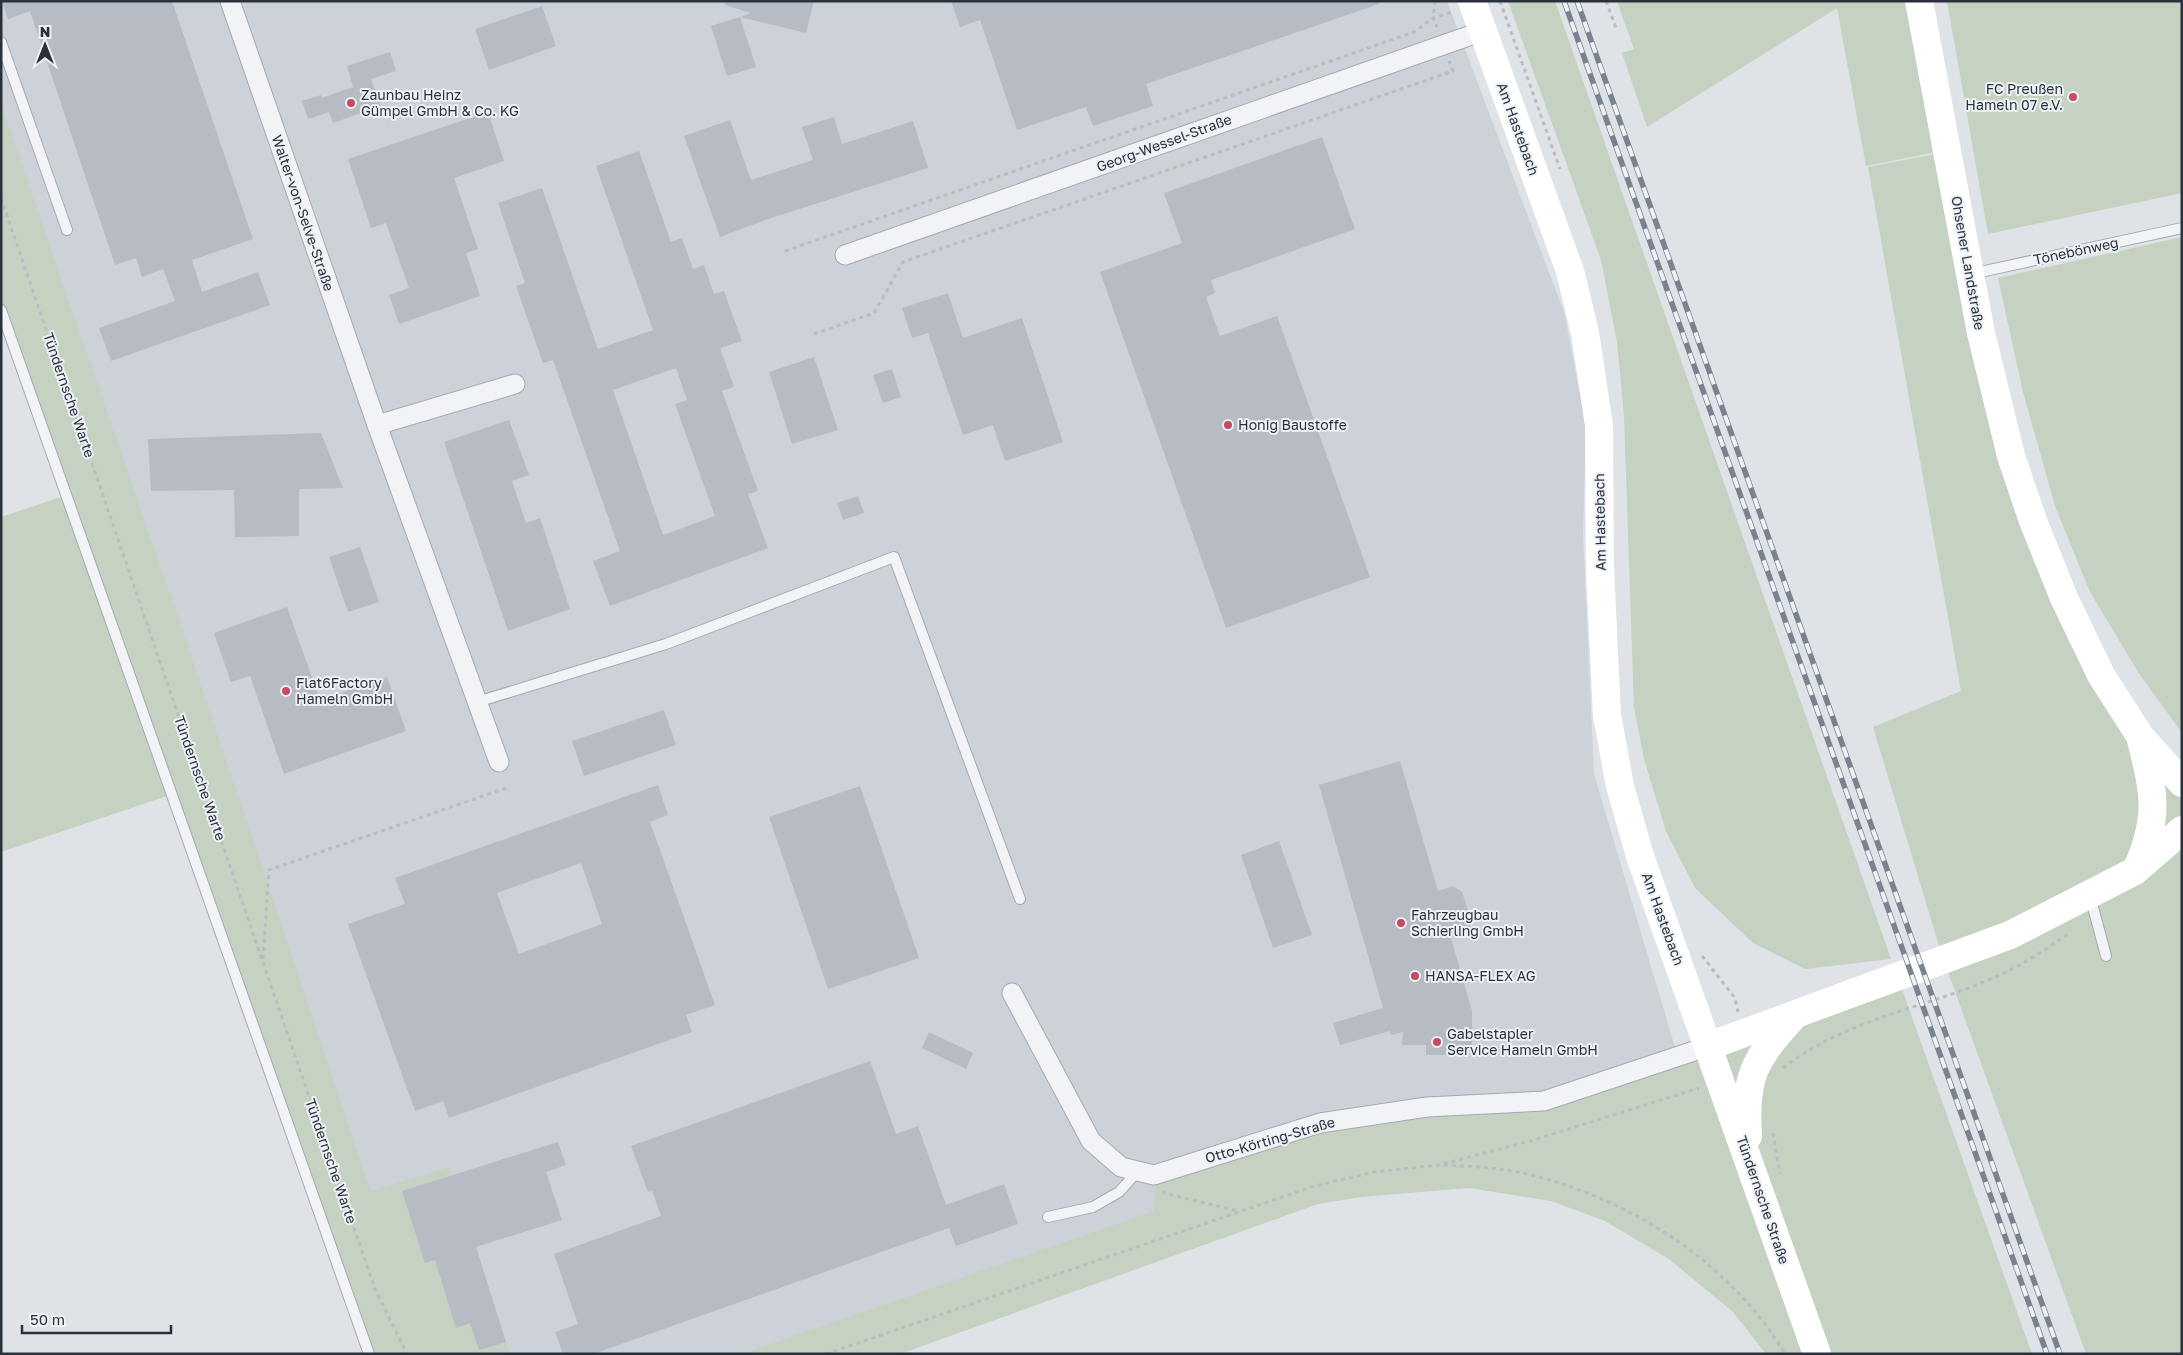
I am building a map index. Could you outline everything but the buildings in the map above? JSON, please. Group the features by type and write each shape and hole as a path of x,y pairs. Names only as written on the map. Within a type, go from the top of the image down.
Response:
{"main road":[{"name":"Am Hastebach","path":"1472,1 1570,271 1579,302 1599,425 1600,568 1606,715 1620,786 1640,856 1709,1046"},
{"name":"Ohsener Landstraße","path":"1919,1 1994,393 2032,522 2064,598 2101,675 2140,736"},
{"path":"2140,736 2182,784"},
{"path":"2135,872 2148,842 2154,813 2153,786 2140,736"},
{"path":"1709,1046 2092,906 2135,872 2182,830"},
{"path":"1749,1162 1746,1112 1751,1074 1766,1047 1794,1016"},
{"name":"Tündernsche Straße","path":"1709,1046 1816,1354"}],"street":[{"name":"Walter-von-Selve-Straße","path":"230,1 377,425 499,762"},
{"name":"Georg-Wessel-Straße","path":"845,255 1483,31"},
{"path":"377,425 515,384"},
{"name":"Otto-Körting-Straße","path":"1012,993 1091,1141 1121,1167 1154,1175 1320,1123 1427,1107 1544,1101 1709,1046"}],"lane":[{"path":"1,42 67,230"},
{"name":"Tönebönweg","path":"1970,274 2182,228"},
{"name":"Tündernsche Warte","path":"1,310 369,1354"},
{"path":"477,702 666,644 894,556 1020,899"},
{"path":"2092,906 2106,956"},
{"path":"1048,1217 1093,1207 1119,1192 1138,1171"}],"path":[{"path":"814,334 874,313 903,262 1453,71 1433,18 1435,1"},
{"path":"1500,1 1561,172"},
{"path":"1606,1 1616,28"},
{"path":"785,251 1414,32 1433,18"},
{"name":"Tündernsche Warte","path":"1,198 375,1289 407,1354"},
{"path":"263,962 269,870 506,788"},
{"path":"1776,1074 1820,1042 1855,1026 2007,972 2092,906"},
{"path":"1698,947 1705,962 1720,976 1735,998 1743,1033"},
{"path":"826,1354 1311,1187 1374,1172 1439,1165 1534,1140 1721,1081"},
{"path":"1772,1128 1782,1182"},
{"path":"1439,1165 1530,1174 1618,1205 1690,1250 1731,1285 1759,1316 1786,1354"},
{"path":"1160,1184 1164,1193 1239,1212"}],"shaded area":[{"path":"1,1 1447,1 1564,312 1586,424 1583,534 1594,774 1685,1081 832,1354 391,1354 1,278"}],"green space":[{"path":"1508,1 1555,1 1891,959 1805,969 1753,943 1695,888 1666,831 1644,759 1634,707 1624,416 1617,342 1601,260"},
{"path":"1617,1 1919,1 1947,150 1866,166 1837,8 1647,127 1622,53 1634,49"},
{"name":"FC Preußen Hameln 07 e.V.","path":"1947,1 2182,1 2182,193 1988,234"},
{"path":"1,104 180,623 371,1191 449,1167 510,1354 371,1354 1,305"},
{"path":"1946,152 1969,274 2063,598 2182,786 2182,829 2134,870 1943,959 1873,727 1961,691 1868,167"},
{"path":"2182,237 2182,733 2138,672 2090,592 2055,506 2023,392 1998,278"},
{"path":"64,496 167,796 1,852 1,517"},
{"path":"2182,832 2182,1354 2086,1354 1944,961"},
{"path":"1898,978 2032,1354 1766,1354 1733,1312 1669,1259 1605,1221 1551,1201 1469,1188 1361,1197 1318,1204 900,1354 742,1354 1154,1211 1156,1176 1320,1125 1545,1102 1711,1048"}],"railway":[{"path":"1564,1 2047,1354"},
{"path":"1577,1 2060,1354"}],"place":[{"name":"FC Preußen Hameln 07 e.V.","path":"2073,97"},
{"name":"Zaunbau Heinz Gümpel GmbH & Co. KG","path":"351,103"},
{"name":"Honig Baustoffe","path":"1228,425"},
{"name":"Flat6Factory Hameln GmbH","path":"286,691"},
{"name":"Fahrzeugbau Schierling GmbH","path":"1401,923"},
{"name":"HANSA-FLEX AG","path":"1415,976"},
{"name":"Gabelstapler Service Hameln GmbH","path":"1437,1042"}]}
